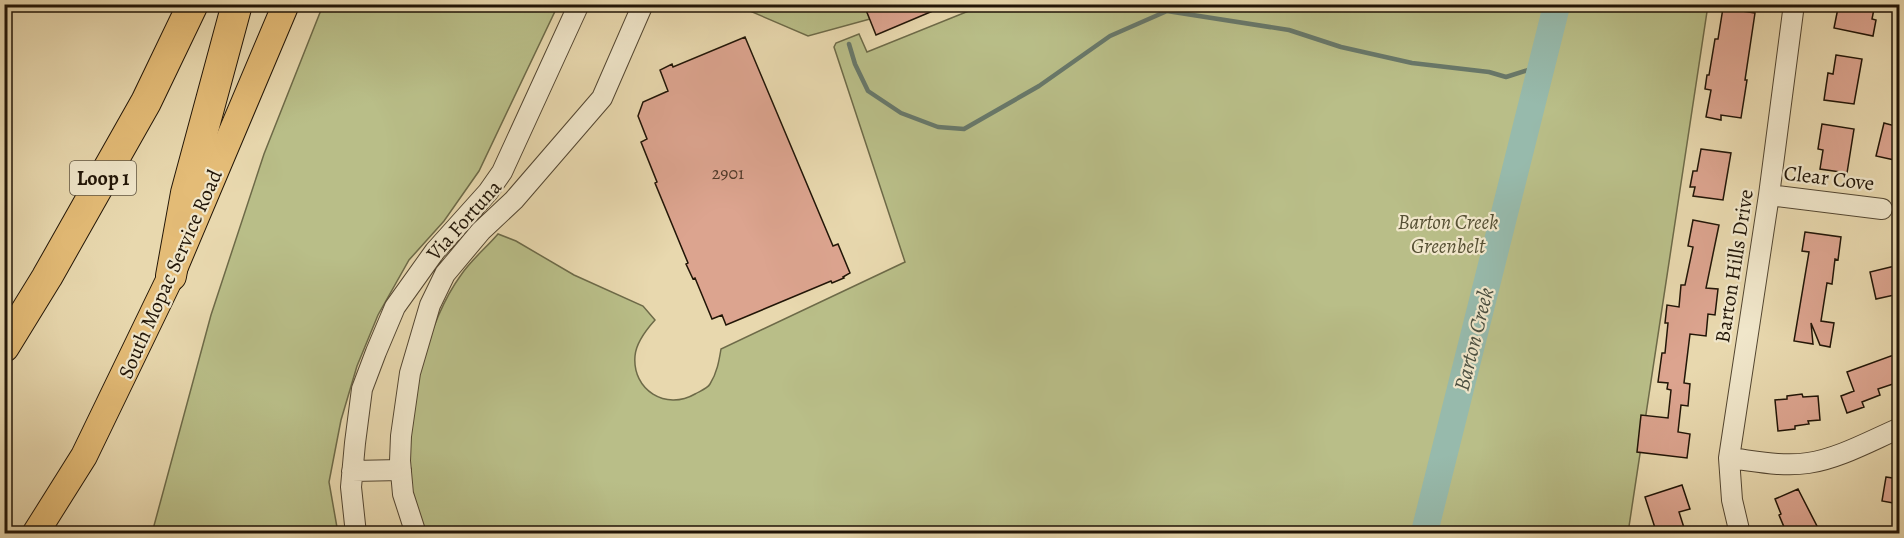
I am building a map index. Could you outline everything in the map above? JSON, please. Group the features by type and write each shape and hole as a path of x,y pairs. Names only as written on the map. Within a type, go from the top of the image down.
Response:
{"highway":[{"name":"Loop 1","path":"4,347 146,102 193,4"},
{"path":"171,276 186,193 237,4"}],"main road":[{"name":"South Mopac Service Road","path":"35,534 84,456 171,276 286,4"}],"street":[{"name":"Via Fortuna","path":"356,534 351,487 362,389 395,307 435,251 502,172 579,4"},
{"name":"Via Fortuna","path":"416,534 403,494 401,436 406,392 430,305 445,274 481,231 514,200 602,98 644,4"},
{"name":"Barton Hills Drive","path":"1740,534 1732,500 1729,458 1769,195 1794,4"},
{"path":"494,184 514,200"},
{"name":"Clear Cove","path":"1769,195 1882,209"},
{"path":"1729,458 1777,464 1808,463 1830,457 1899,428"},
{"path":"352,471 401,470"}],"green space":[{"name":"Barton Creek Greenbelt","path":"986,4 1708,5 1628,533 423,534 411,495 407,471 409,424 420,369 428,342 449,294 465,270 498,234 516,241 574,275 643,306 655,320 637,346 635,356 639,379 653,394 662,398 684,399 695,394 710,384 716,371 721,349 905,262 834,47 836,43 859,34 867,52"},
{"path":"323,5 558,5 479,171 444,221 409,260 378,315 357,366 341,420 329,482 338,533 152,533 211,315 264,154"},
{"path":"736,5 864,5 870,19 808,36"}],"building":[{"path":"1847,4 1875,4 1872,19 1876,20 1873,36 1834,28 1838,8 1845,10"},
{"path":"864,5 947,5 876,35"},
{"path":"1723,8 1755,13 1741,118 1721,115 1721,120 1706,117 1711,90 1705,89 1715,39 1718,39"},
{"path":"745,37 833,246 838,244 850,273 844,278 832,283 831,281 726,325 722,315 712,319 695,278 693,279 686,264 688,263 641,142 647,139 638,116 643,102 668,91 660,70 672,64 673,67"},
{"path":"1836,55 1862,59 1854,104 1824,100 1828,73 1833,74"},
{"path":"1884,123 1899,127 1899,161 1876,156"},
{"path":"1822,124 1854,129 1847,173 1820,169 1823,150 1818,149"},
{"path":"1701,149 1731,153 1723,200 1693,196 1695,187 1690,187 1693,171 1697,171"},
{"path":"1693,220 1719,225 1706,288 1718,289 1715,315 1708,314 1706,336 1690,334 1684,383 1690,384 1688,406 1681,405 1678,432 1690,434 1687,458 1637,452 1641,415 1668,418 1671,390 1667,389 1668,383 1658,382 1662,353 1665,353 1667,305 1679,307 1681,285 1685,285 1693,247 1688,246"},
{"path":"1805,232 1841,237 1832,284 1827,283 1821,321 1834,323 1830,347 1820,345 1811,323 1813,344 1794,341 1809,252 1802,251"},
{"path":"1899,265 1899,294 1876,299 1870,272"},
{"path":"1899,353 1899,382 1878,389 1880,395 1862,402 1864,407 1847,413 1841,396 1854,391 1847,372"},
{"path":"1802,394 1803,397 1818,396 1820,420 1808,421 1809,424 1795,426 1795,429 1778,431 1775,400"},
{"path":"1886,477 1899,479 1899,504 1882,501"},
{"path":"1682,485 1690,509 1679,512 1686,534 1657,534 1645,497"},
{"path":"1798,489 1819,530 1811,534 1787,534 1779,515 1781,514 1775,499"}],"waterway":[{"name":"Barton Creek","path":"1424,534 1557,4"},
{"path":"849,44 855,64 868,91 901,113 938,127 964,129 1039,86 1110,36 1167,11 1289,30 1341,47 1412,63 1489,72 1506,77 1541,66"}]}
